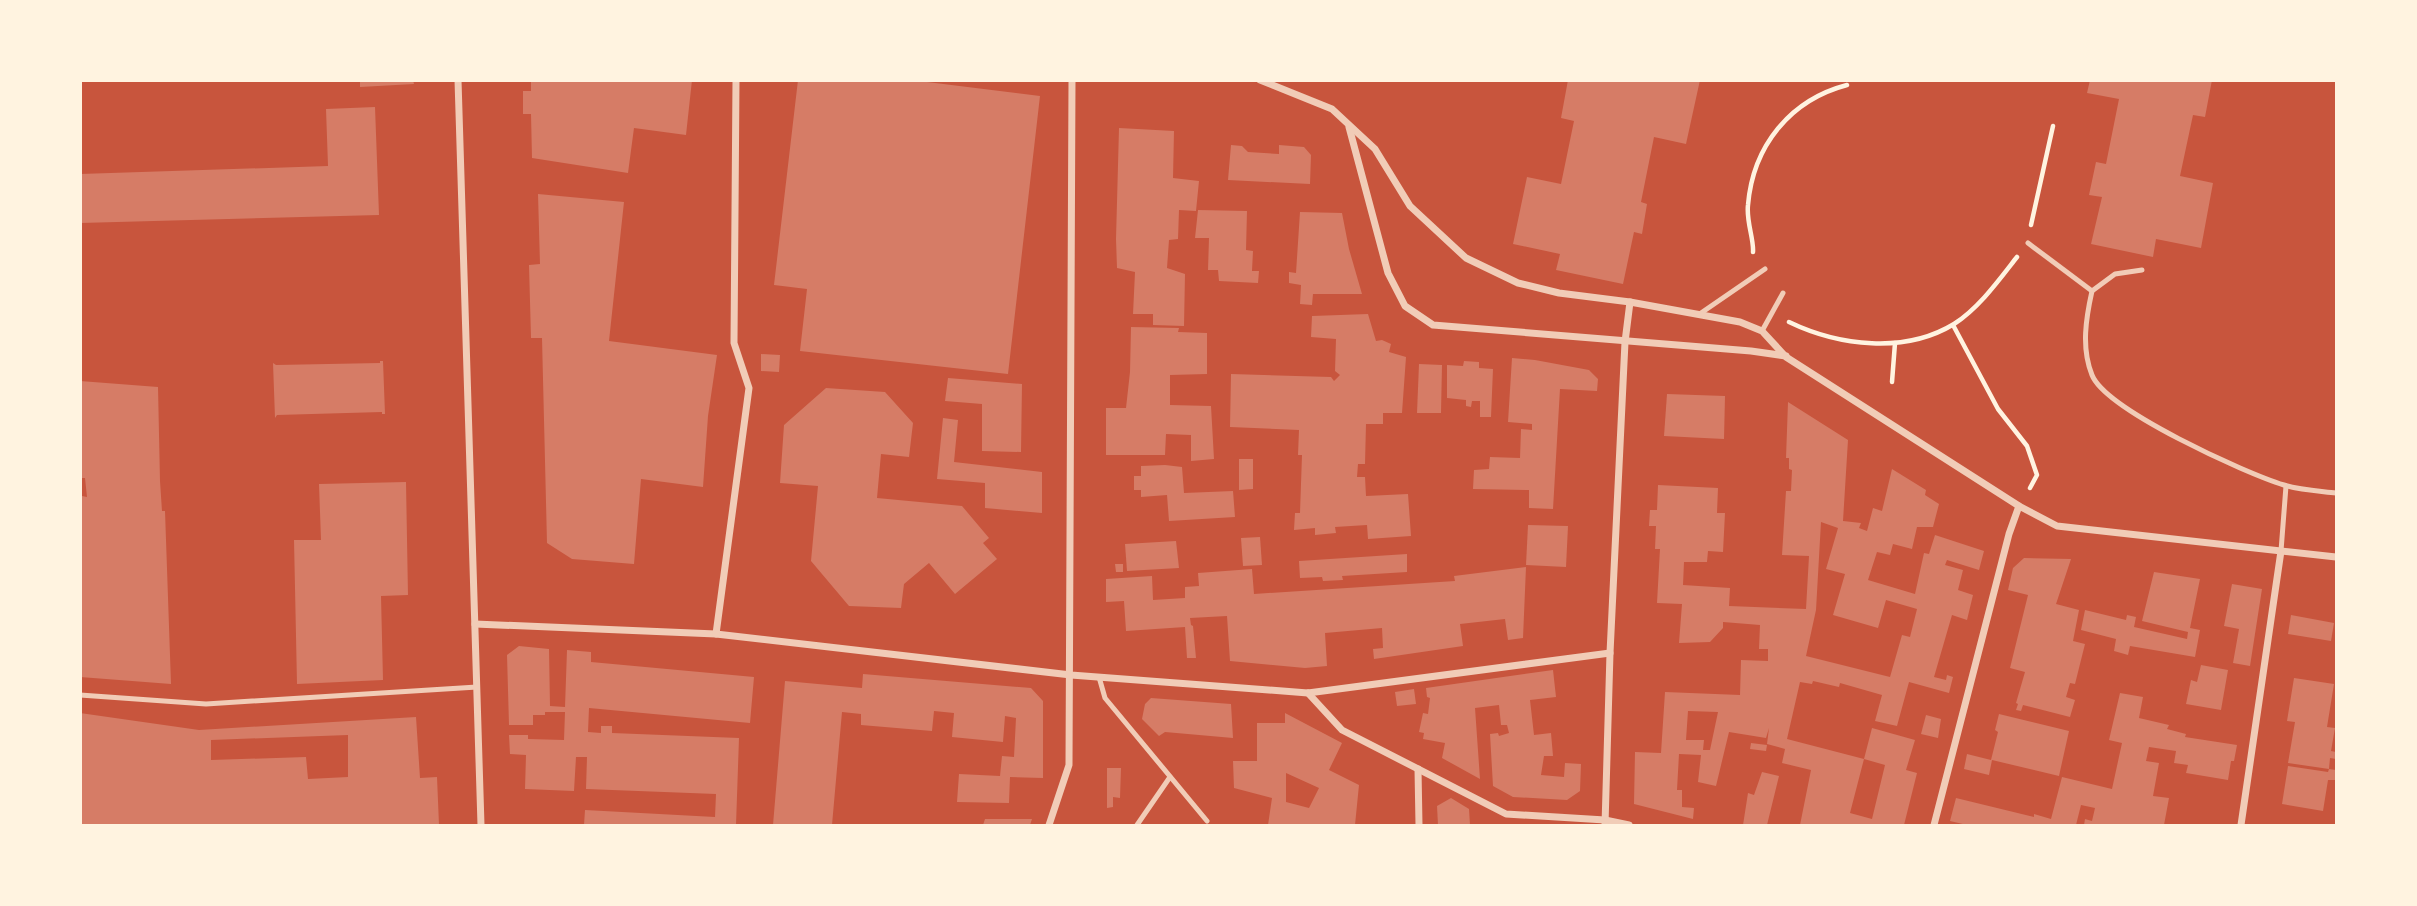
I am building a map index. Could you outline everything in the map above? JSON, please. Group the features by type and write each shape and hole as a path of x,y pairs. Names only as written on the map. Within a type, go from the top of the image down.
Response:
{"street":[{"path":"458,80 481,825"},
{"path":"716,634 749,388 734,343 736,80"},
{"path":"1049,825 1069,765 1072,80"},
{"path":"1260,80 1275,82 1332,109 1374,149 1410,206 1466,258 1518,283 1559,293 1701,313 1740,322 1762,331 1786,357 2020,506 2057,526 2336,557"},
{"path":"1348,125 1388,272 1405,306 1433,325 1751,351 1786,357"},
{"path":"1605,823 1625,342 1630,302"},
{"path":"1934,825 2009,534 2020,506"},
{"path":"2241,825 2281,551"},
{"path":"475,624 716,634 1071,675 1308,693 1611,653"},
{"path":"1308,693 1342,730 1506,814 1629,825"},
{"path":"1418,769 1419,825"}],"lane":[{"path":"2028,243 2092,291"},
{"path":"1701,313 1765,269"},
{"path":"2142,270 2115,274 2092,291 2087,315 2085,351 2092,377 2107,396 2190,444 2286,486 2336,493"},
{"path":"1762,331 1783,293"},
{"path":"2281,551 2286,486"},
{"path":"1099,677 1105,698 1207,821"},
{"path":"80,695 206,704 477,687"},
{"path":"1137,825 1170,777"}],"path":[{"path":"1755,250 1749,228 1748,205 1756,164 1768,141 1777,127 1801,105 1828,90 1847,85"},
{"path":"1849,341 1864,344 1919,339 1953,325 1969,313 2028,243 2053,126"},
{"path":"1953,325 1998,409 2027,446 2034,463 2037,475 2020,506"},
{"path":"1892,382 1895,342"}],"building":[{"path":"360,80 413,80 414,84 360,87"},
{"path":"531,80 692,80 686,135 634,128 628,173 532,158 531,114 523,114 523,91 531,91"},
{"path":"798,80 911,80 1040,96 1008,374 800,351 807,289 774,285"},
{"path":"1568,80 1700,80 1686,144 1654,137 1641,202 1647,204 1642,234 1634,232 1623,284 1556,270 1560,254 1513,244 1527,177 1561,184 1574,121 1561,118"},
{"path":"2090,80 2212,80 2205,117 2193,115 2180,176 2213,183 2201,248 2156,239 2153,257 2091,244 2102,197 2089,195 2096,162 2106,164 2119,99 2087,93"},
{"path":"375,107 379,215 80,223 80,174 328,166 326,109"},
{"path":"1119,128 1174,131 1173,178 1199,181 1196,211 1179,210 1178,239 1169,240 1167,268 1185,274 1184,326 1153,325 1153,314 1133,314 1135,272 1117,268"},
{"path":"1231,145 1242,146 1248,152 1279,154 1279,145 1304,147 1311,155 1310,184 1228,180"},
{"path":"538,194 624,202 609,341 717,355 708,416 703,487 641,479 634,564 572,559 547,543 542,338 531,338 529,265 540,264"},
{"path":"1198,210 1247,211 1246,250 1253,251 1252,271 1259,271 1258,283 1219,281 1218,270 1208,270 1209,238 1195,238"},
{"path":"1300,212 1342,213 1362,294 1313,294 1312,305 1300,304 1301,285 1289,283 1289,272 1296,273"},
{"path":"1368,314 1376,341 1382,340 1391,344 1389,352 1406,357 1402,413 1383,413 1383,424 1366,424 1365,464 1358,464 1357,477 1365,477 1366,496 1408,494 1411,536 1368,539 1367,525 1335,527 1336,533 1315,535 1315,528 1294,530 1295,513 1300,513 1302,455 1298,455 1299,430 1230,427 1231,374 1331,377 1334,381 1340,375 1335,371 1336,339 1311,337 1312,316"},
{"path":"1131,327 1179,328 1178,332 1207,333 1207,374 1170,375 1170,405 1211,406 1214,459 1191,461 1191,435 1166,434 1165,455 1106,455 1106,408 1126,408"},
{"path":"761,354 780,355 779,372 761,371"},
{"path":"1512,358 1589,370 1598,379 1597,391 1560,389 1553,509 1529,508 1529,490 1473,489 1474,470 1489,469 1490,457 1520,458 1521,429 1532,430 1532,424 1508,422"},
{"path":"383,361 385,414 277,415 275,418 273,363"},
{"path":"1464,361 1479,362 1479,368 1493,369 1491,417 1480,417 1480,401 1472,401 1471,407 1466,406 1466,400 1447,398 1447,365 1463,366"},
{"path":"1419,364 1442,365 1441,413 1417,413"},
{"path":"948,378 1022,384 1021,452 982,451 982,404 945,401"},
{"path":"80,381 158,387 160,481 162,511 165,511 171,684 80,677 82,496 87,497 85,478 80,478"},
{"path":"826,388 885,392 913,423 909,457 881,454 877,498 962,506 989,538 983,543 997,559 955,594 929,563 904,584 901,608 849,606 811,561 818,486 780,483 784,425"},
{"path":"1667,394 1725,396 1724,439 1664,436"},
{"path":"1788,402 1848,440 1843,521 1861,523 1859,528 1867,531 1873,508 1882,511 1892,469 1926,490 1925,495 1939,504 1933,527 1917,527 1912,549 1893,544 1890,555 1877,552 1868,580 1915,594 1924,553 1929,554 1935,535 1984,551 1979,570 1947,560 1945,565 1963,570 1958,590 1973,595 1967,620 1952,615 1934,677 1946,680 1947,675 1953,677 1949,693 1909,682 1897,726 1875,721 1882,695 1840,683 1839,687 1813,681 1812,684 1800,682 1787,739 1864,759 1872,728 1915,740 1906,770 1917,773 1904,825 1800,825 1811,770 1782,763 1785,749 1767,744 1769,728 1766,738 1729,732 1716,786 1698,782 1701,755 1679,754 1677,790 1682,790 1682,807 1694,808 1693,819 1634,804 1635,752 1661,753 1665,692 1740,695 1741,660 1768,661 1768,649 1759,649 1760,625 1723,622 1723,628 1710,642 1679,643 1682,604 1657,603 1660,549 1655,549 1656,526 1649,526 1650,510 1657,510 1658,485 1718,488 1717,513 1725,513 1723,552 1708,551 1707,562 1684,562 1683,585 1730,588 1729,606 1806,609 1809,556 1782,555 1786,491 1791,491 1792,470 1789,469 1789,458 1786,458","holes":["1821,522 1838,528 1826,569 1845,574 1833,615 1878,628 1886,600 1917,609 1910,637 1902,635 1890,677 1806,656 1816,610","1688,711 1718,712 1710,750 1703,750 1704,740 1686,740","1864,759 1885,765 1872,819 1850,813"]},
{"path":"943,418 958,420 954,462 1042,472 1042,513 985,508 985,483 937,479"},
{"path":"1239,459 1253,459 1253,489 1239,490"},
{"path":"1141,466 1182,467 1184,493 1233,491 1235,517 1169,521 1167,495 1141,497 1141,490 1134,490 1134,476 1141,476"},
{"path":"406,482 408,595 381,596 383,680 297,684 294,540 321,540 319,484"},
{"path":"1528,525 1568,526 1566,567 1526,565"},
{"path":"1260,537 1262,565 1243,566 1241,538"},
{"path":"1176,541 1179,568 1127,571 1125,544"},
{"path":"1407,554 1407,572 1342,576 1343,580 1300,578 1299,561"},
{"path":"2024,558 2071,559 2056,604 2079,610 2073,641 2085,644 2075,684 2070,683 2066,697 2075,700 2070,717 2023,705 2021,711 2016,710 2025,672 2010,668 2028,595 2008,590 2013,568"},
{"path":"1115,564 1123,564 1123,572 1116,572"},
{"path":"1526,567 1523,638 1508,640 1505,619 1460,624 1463,646 1374,659 1373,649 1383,648 1382,628 1325,633 1327,666 1305,668 1230,661 1227,616 1190,618 1196,658 1187,658 1185,627 1126,631 1124,601 1106,602 1106,579 1152,576 1153,600 1185,598 1185,587 1199,586 1198,573 1252,569 1254,594 1455,581 1454,576"},
{"path":"2154,572 2200,579 2190,628 2200,630 2195,657 2130,646 2128,655 2114,651 2116,639 2081,630 2085,610 2126,620 2127,615 2136,617 2134,627 2187,639 2188,632 2142,621"},
{"path":"2232,584 2262,589 2250,666 2233,663 2239,629 2224,626"},
{"path":"2291,615 2334,623 2331,641 2288,634"},
{"path":"519,646 549,649 550,706 565,707 567,650 591,652 591,662 754,677 750,723 589,708 588,732 601,733 601,726 612,726 612,733 739,738 736,825 584,825 585,810 715,817 716,794 586,789 587,757 576,757 574,791 525,789 526,755 510,754 509,735 528,735 528,739 564,740 565,712 533,715 533,725 509,725 507,655"},
{"path":"2201,665 2228,670 2221,710 2186,704 2191,680 2197,682"},
{"path":"1553,670 1556,697 1530,700 1534,735 1551,733 1553,756 1544,756 1541,775 1564,777 1565,763 1581,764 1580,791 1567,800 1513,797 1493,786 1490,734 1498,733 1499,736 1509,733 1507,725 1501,725 1499,705 1475,708 1480,779 1442,758 1445,743 1423,739 1424,733 1419,732 1423,713 1428,714 1430,698 1427,697 1426,688"},
{"path":"863,674 1031,688 1043,701 1043,778 1010,777 1009,803 957,802 959,774 1000,776 1002,756 1014,757 1016,718 1005,716 1003,742 952,737 954,713 934,711 932,731 861,725 861,714 842,712 832,825 773,825 785,681 862,688"},
{"path":"2294,678 2334,684 2327,727 2335,728 2331,751 2336,752 2336,759 2330,758 2329,769 2288,763 2295,722 2287,721"},
{"path":"1414,689 1416,704 1397,706 1395,692"},
{"path":"2120,693 2143,697 2139,718 2169,725 2167,729 2186,734 2185,737 2237,745 2228,780 2186,773 2188,765 2174,763 2176,751 2149,747 2146,761 2159,763 2153,796 2169,798 2164,825 2084,825 2085,819 2092,821 2095,808 2081,805 2076,825 1967,825 1950,821 1956,798 2051,819 2062,777 2112,789 2122,743 2109,740"},
{"path":"1151,698 1231,704 1233,738 1165,732 1159,736 1142,719 1145,704"},
{"path":"80,713 199,730 416,717 420,778 437,777 439,825 80,825","holes":["348,735 348,777 308,779 306,757 211,760 211,740"]},
{"path":"1285,713 1342,743 1329,770 1359,785 1355,825 1268,825 1272,798 1234,788 1233,761 1257,761 1257,723 1285,723","holes":["1286,773 1319,788 1309,808 1286,802"]},
{"path":"1999,714 2069,731 2059,776 1992,760 1989,775 1964,769 1967,754 1991,760"},
{"path":"1926,715 1941,719 1938,738 1921,734"},
{"path":"1751,743 1767,745 1766,751 1750,749"},
{"path":"2288,766 2328,772 2329,769 2336,770 2336,780 2328,780 2323,811 2282,804"},
{"path":"1107,768 1121,768 1120,798 1113,797 1113,807 1107,808"},
{"path":"1762,772 1779,776 1767,825 1743,825 1748,793 1754,795"},
{"path":"1451,798 1469,809 1470,825 1438,825 1437,806"},
{"path":"985,819 1032,819 1030,825 983,825"}]}
